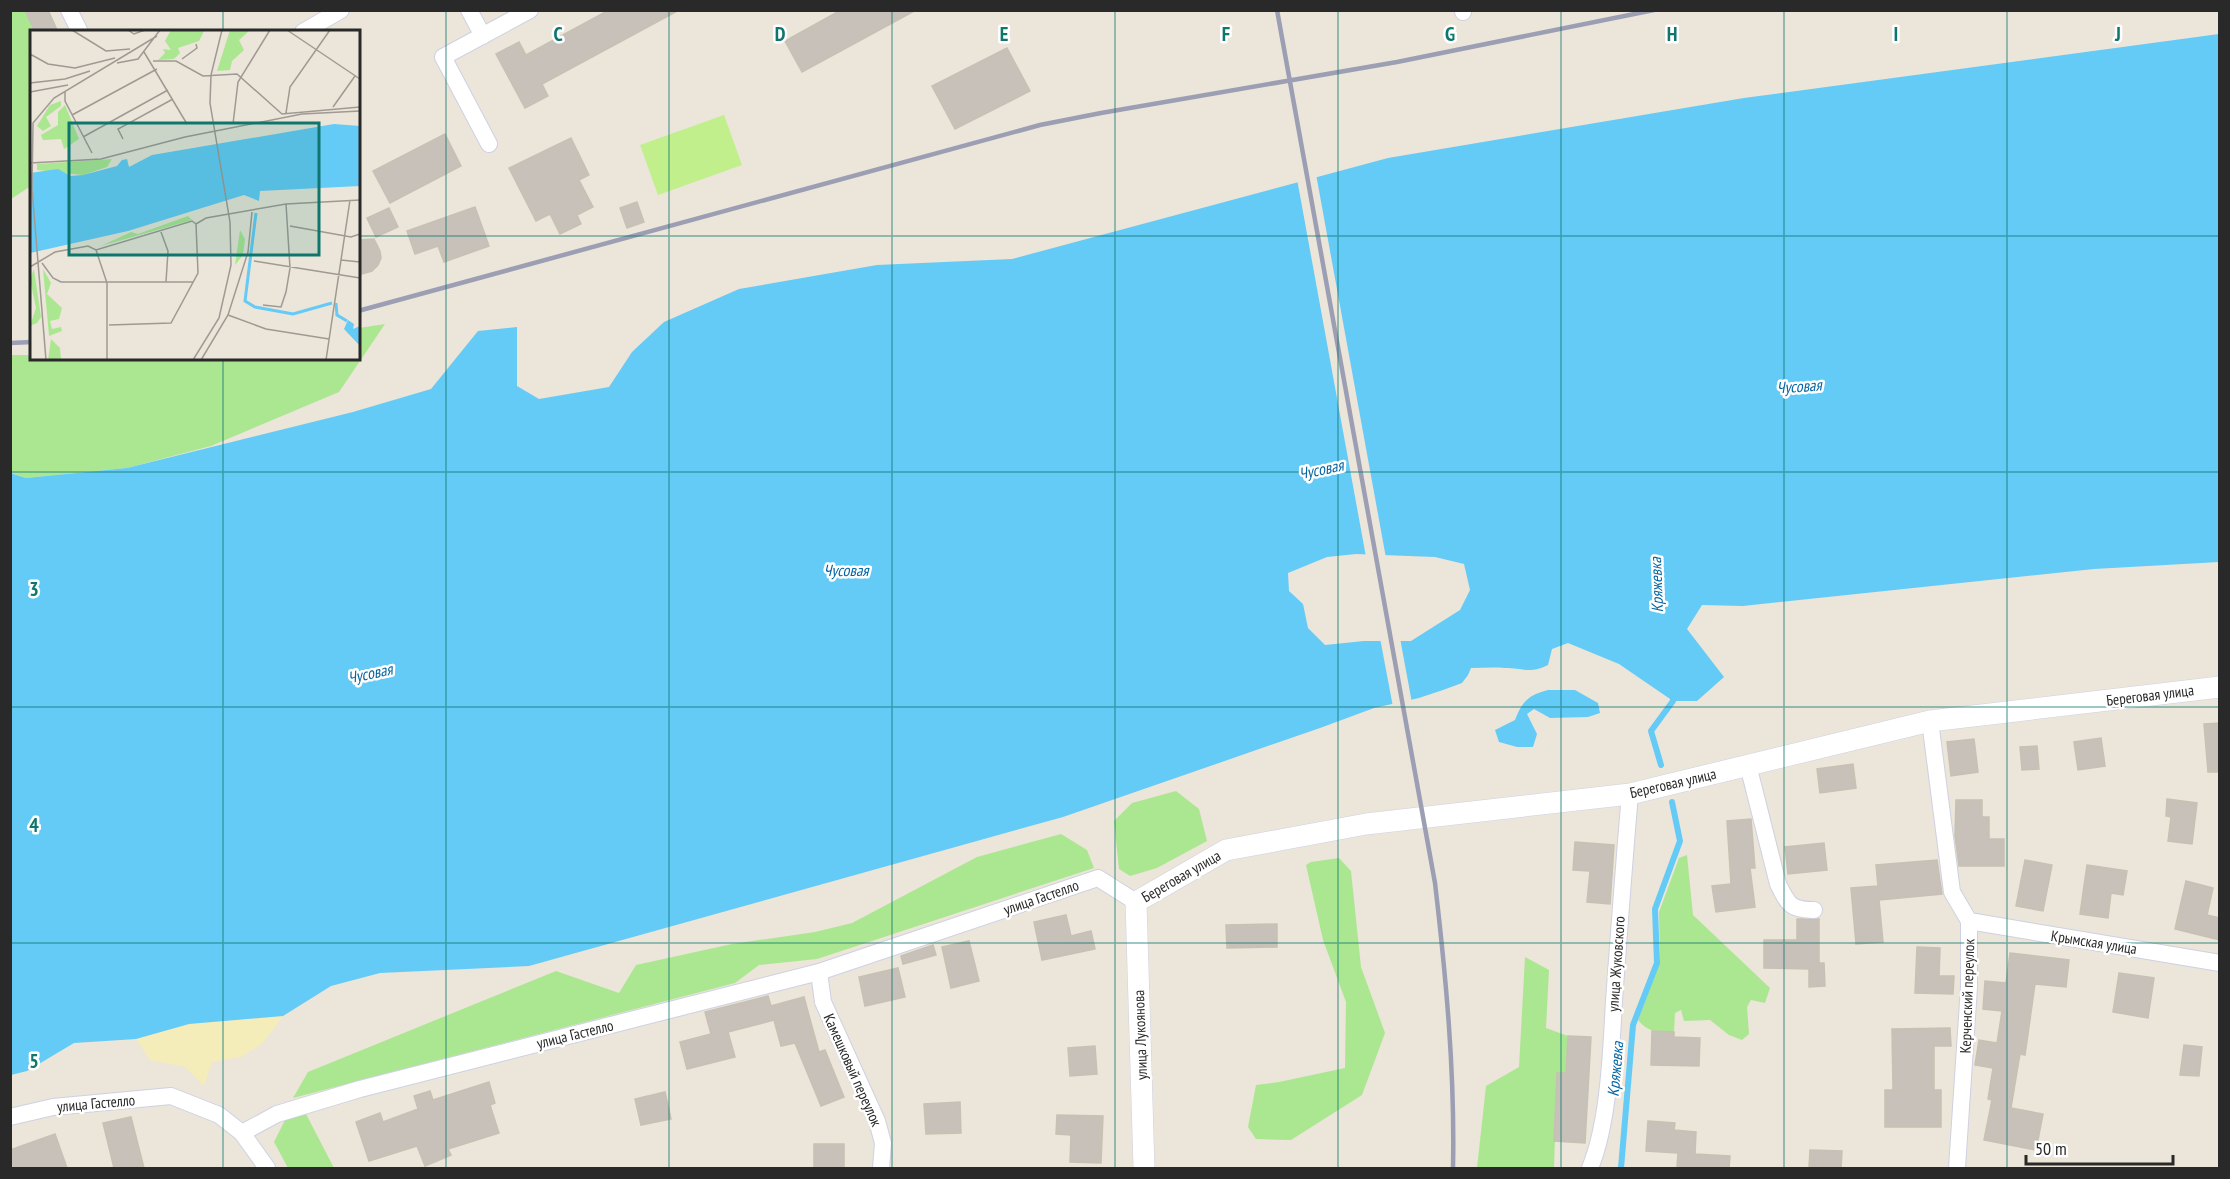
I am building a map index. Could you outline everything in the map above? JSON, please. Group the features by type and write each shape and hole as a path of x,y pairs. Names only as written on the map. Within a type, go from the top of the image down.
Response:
{"street":[{"path":"69,10 79,30"},
{"path":"306,30 341,10"},
{"path":"469,10 483,36"},
{"path":"489,144 443,57 530,10"},
{"name":"Береговая улица","path":"1136,902 1226,850 1366,824 1630,794 1930,722 2220,687"},
{"name":"Керченский переулок","path":"1930,722 1952,892 1969,921 1968,998 1957,1168"},
{"path":"1748,765 1778,884 1786,900 1798,910 1814,910"},
{"name":"улица Жуковского","path":"1590,1168 1599,1148 1610,1062 1630,794"},
{"name":"улица Гастелло","path":"10,1117 52,1107 171,1096 219,1115 242,1133 277,1114 360,1089 819,972 1098,878 1136,902"},
{"name":"улица Лукоянова","path":"1136,902 1144,1168"},
{"name":"Крымская улица","path":"1969,921 2220,963"},
{"name":"Камешковый переулок","path":"819,972 823,1002 878,1121 883,1143 881,1168"},
{"path":"242,1133 267,1168"}],"green space":[{"path":"11,11 25,11 34,30 30,30 30,187 11,199"},
{"path":"724,115 742,165 658,195 640,145"},
{"path":"385,324 339,392 211,446 127,468 26,478 11,473 10,355 30,355 30,360 360,360 360,328"},
{"path":"1176,791 1199,809 1207,841 1157,868 1130,876 1119,869 1114,821 1132,803"},
{"path":"1061,834 1087,850 1094,868 817,959 759,965 735,983 293,1098 308,1072 556,971 619,993 636,965 732,944 815,932 852,923 977,857"},
{"path":"1687,855 1693,915 1770,988 1765,1003 1751,1000 1747,1007 1749,1034 1742,1040 1729,1035 1710,1020 1684,1021 1681,1010 1675,1013 1674,1032 1650,1030 1638,1020 1660,962 1659,912 1679,858"},
{"path":"1339,858 1351,871 1361,967 1385,1033 1362,1095 1291,1140 1256,1139 1248,1127 1256,1085 1345,1068 1346,1002 1323,940 1306,865 1311,862"},
{"path":"1525,957 1549,970 1546,1028 1568,1036 1566,1073 1557,1073 1554,1168 1477,1168 1486,1086 1519,1067"},
{"path":"306,1114 334,1168 288,1168 274,1142 285,1120"}],"sand":[{"path":"283,1016 263,1043 241,1057 212,1062 204,1086 185,1067 150,1060 136,1039 189,1024"}],"water":[{"name":"Чусовая","path":"2219,34 2219,562 2094,569 1743,606 1702,605 1687,629 1724,677 1697,701 1673,701 1619,664 1568,643 1552,649 1548,665 1542,668 1531,670 1471,668 1462,683 1443,690 1374,708 1063,817 529,966 380,973 331,986 283,1016 189,1024 136,1039 74,1043 27,1071 11,1075 10,473 26,478 127,468 353,412 431,389 478,331 517,327 517,386 539,399 609,387 632,352 664,322 739,289 877,265 1012,259 1388,158 1744,98","holes":["1356,554 1435,557 1464,564 1470,590 1460,610 1411,641 1364,641 1325,645 1308,628 1303,604 1289,591 1288,573 1327,557"]},
{"path":"1548,690 1575,690 1598,703 1600,713 1588,717 1550,718 1534,709 1527,714 1537,734 1533,747 1517,747 1499,742 1495,730 1515,720 1520,708 1531,697"}],"pier":[{"path":"1316,174 1386,558 1366,557 1297,179"},
{"path":"1380,638 1400,638 1412,703 1393,707"}],"building":[{"path":"25,10 48,10 57,30 34,30"},
{"path":"609,10 679,10 542,84 548,96 525,108 496,54 519,42 526,55"},
{"path":"841,10 916,10 802,72 785,41"},
{"path":"1007,48 1030,91 955,129 932,86"},
{"path":"445,134 461,166 390,203 373,171"},
{"path":"571,138 589,175 579,180 593,207 577,215 581,224 560,234 550,214 536,221 509,168"},
{"path":"637,202 644,222 627,228 620,208"},
{"path":"475,207 489,246 444,262 438,246 415,254 407,231"},
{"path":"389,208 398,227 376,237 367,218"},
{"path":"374,239 381,258 372,271 360,274 360,240"},
{"path":"2220,723 2220,772 2208,772 2204,724"},
{"path":"2101,738 2105,766 2078,770 2074,742"},
{"path":"1974,739 1978,772 1951,776 1947,742"},
{"path":"2037,746 2039,769 2022,770 2020,747"},
{"path":"1853,764 1856,788 1820,793 1817,769"},
{"path":"2167,799 2197,803 2192,844 2168,841 2171,817 2166,816"},
{"path":"1956,800 1982,800 1982,817 1989,817 1989,839 2004,839 2004,866 1959,866 1955,836"},
{"path":"1751,819 1755,868 1750,868 1755,907 1716,912 1712,886 1731,884 1727,821"},
{"path":"1575,842 1614,845 1610,904 1587,902 1590,871 1573,870"},
{"path":"1824,843 1827,870 1788,874 1785,847"},
{"path":"1937,860 1942,894 1879,900 1883,942 1856,944 1851,888 1878,886 1876,865"},
{"path":"2025,860 2052,865 2043,911 2016,906"},
{"path":"2087,865 2127,871 2123,895 2111,893 2108,918 2080,914"},
{"path":"2186,881 2213,888 2207,915 2220,918 2220,940 2175,929"},
{"path":"1066,915 1071,936 1091,931 1095,949 1042,960 1034,922"},
{"path":"1797,919 1819,919 1819,963 1824,963 1825,986 1809,987 1809,969 1764,968 1764,940 1797,940"},
{"path":"1277,924 1277,947 1227,948 1226,925"},
{"path":"969,941 979,981 951,988 942,947"},
{"path":"933,945 936,955 903,964 901,956"},
{"path":"1917,947 1940,948 1939,976 1954,976 1953,994 1915,993"},
{"path":"2010,953 2069,960 2066,987 2035,984 2025,1055 2020,1054 2011,1108 2043,1114 2036,1150 1984,1140 1992,1100 1988,1099 1993,1068 1975,1065 1979,1040 1997,1043 2002,1011 1983,1009 1985,981 2006,983"},
{"path":"898,968 905,997 865,1006 859,977"},
{"path":"2119,973 2154,978 2148,1018 2113,1012"},
{"path":"768,996 771,1006 804,997 819,1052 825,1050 844,1097 821,1106 795,1043 781,1046 774,1020 728,1032 735,1057 687,1069 680,1042 711,1034 705,1012"},
{"path":"1950,1028 1951,1046 1934,1046 1934,1090 1941,1090 1941,1127 1885,1127 1885,1090 1893,1090 1892,1029"},
{"path":"1652,1031 1674,1032 1674,1037 1700,1038 1699,1066 1651,1065"},
{"path":"1568,1036 1591,1037 1585,1143 1554,1141 1557,1073 1566,1073"},
{"path":"2184,1045 2202,1047 2199,1076 2180,1075"},
{"path":"1095,1046 1097,1074 1070,1076 1068,1048"},
{"path":"489,1082 495,1103 490,1105 499,1133 448,1149 451,1155 425,1166 417,1146 369,1161 356,1122 380,1113 383,1122 418,1109 414,1096 430,1091 433,1100"},
{"path":"665,1092 671,1119 641,1125 635,1099"},
{"path":"960,1102 961,1133 926,1134 924,1104"},
{"path":"1057,1115 1103,1116 1101,1163 1070,1162 1071,1135 1056,1134"},
{"path":"131,1117 144,1168 114,1168 103,1123"},
{"path":"1648,1121 1675,1123 1674,1130 1696,1132 1695,1154 1730,1156 1729,1168 1677,1168 1678,1153 1646,1151"},
{"path":"55,1134 67,1168 10,1168 10,1150"},
{"path":"814,1144 844,1144 844,1168 814,1168"},
{"path":"1810,1150 1842,1151 1841,1168 1809,1168"}],"waterway":[{"name":"Кряжевка","path":"1661,765 1651,731 1673,701 1673,693"},
{"name":"Кряжевка","path":"1621,1168 1633,1025 1657,963 1655,909 1680,841 1672,802"}],"railway":[{"path":"1277,10 1435,883 1449,1025 1453,1097 1453,1168"},
{"path":"360,310 1040,125 1397,62 1654,10"},
{"path":"10,343 30,342"}]}
